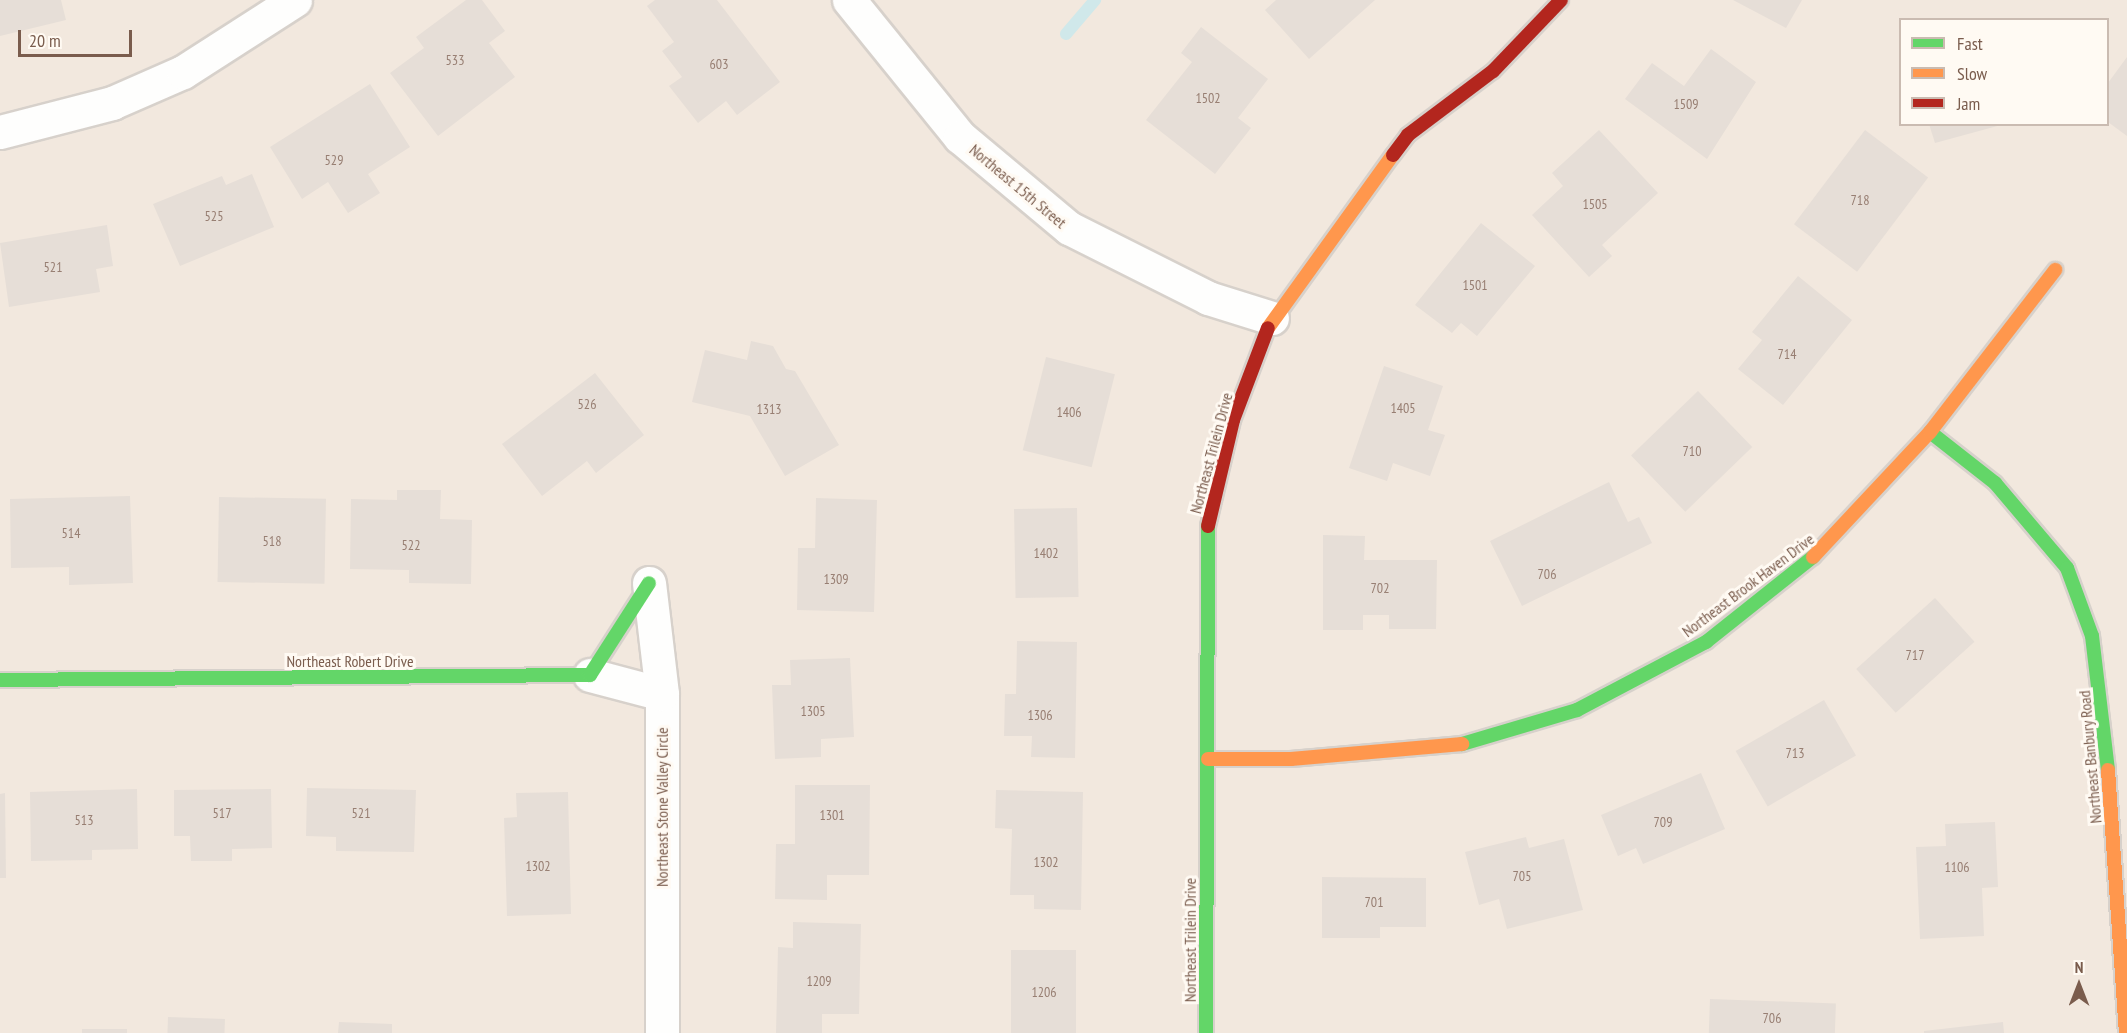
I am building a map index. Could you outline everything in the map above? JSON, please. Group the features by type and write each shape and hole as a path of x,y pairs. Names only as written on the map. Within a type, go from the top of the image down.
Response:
{"street":[{"path":"0,132 112,103 183,72 295,0"},
{"name":"Northeast 15th Street","path":"849,0 960,136 1069,228 1209,298 1272,318"},
{"name":"Northeast Trilein Drive","path":"1206,1033 1207,530 1233,420 1272,318 1408,135 1493,71 1561,0"},
{"name":"Northeast Brook Haven Drive","path":"1208,759 1292,759 1460,744 1578,710 1715,635 1824,549 1930,432 2055,270"},
{"name":"Northeast Banbury Road","path":"1930,432 1995,483 2067,568 2092,636 2104,707 2126,1033"},
{"path":"649,583 590,675 662,694"},
{"name":"Northeast Stone Valley Circle","path":"649,583 662,694 662,1033"},
{"name":"Northeast Robert Drive","path":"0,680 590,675"}],"shaded area":[{"path":"0,0 2127,0 2127,1033 0,1033"}],"building":[{"path":"0,0 61,0 66,20 0,36"},
{"path":"466,0 482,0 505,31 489,43 515,77 438,136 390,73 424,48 416,37"},
{"path":"655,0 717,0 780,82 737,115 726,101 698,123 669,86 682,77 662,51 674,42 647,6"},
{"path":"1276,0 1375,0 1309,59 1265,10"},
{"path":"1733,0 1802,0 1786,28"},
{"path":"1201,27 1268,79 1238,118 1251,128 1215,174 1146,120 1192,62 1181,53"},
{"path":"1711,49 1756,82 1707,159 1625,99 1652,63 1684,86"},
{"path":"2127,57 2127,136 2109,123 2109,82"},
{"path":"370,84 410,147 368,174 380,193 348,213 328,182 302,199 270,147"},
{"path":"1930,126 1997,126 1935,143"},
{"path":"1599,130 1658,193 1602,245 1612,256 1589,277 1532,215 1563,186 1552,173"},
{"path":"1865,130 1928,178 1857,272 1794,224"},
{"path":"252,174 274,227 180,266 153,204 222,176 226,185"},
{"path":"1481,223 1535,266 1477,336 1461,323 1452,333 1415,305"},
{"path":"107,225 113,266 96,269 100,292 9,307 0,243"},
{"path":"1798,276 1852,320 1783,405 1738,369 1762,340 1752,332"},
{"path":"751,341 773,346 786,369 795,371 839,445 785,476 750,416 692,402 705,350 747,360"},
{"path":"1046,357 1115,374 1092,467 1023,450"},
{"path":"1384,366 1443,386 1428,430 1445,435 1430,476 1393,463 1387,481 1349,468"},
{"path":"595,373 644,435 596,473 587,461 542,496 502,444"},
{"path":"1698,391 1752,447 1685,512 1631,456"},
{"path":"1609,482 1628,522 1639,517 1652,543 1522,606 1490,541"},
{"path":"397,490 441,490 440,519 472,520 471,584 409,583 409,570 350,569 351,499 397,500"},
{"path":"130,496 133,583 69,585 69,567 11,568 10,499"},
{"path":"219,497 326,499 325,584 218,582"},
{"path":"816,498 877,500 874,612 797,610 798,548 815,548"},
{"path":"1077,508 1079,597 1016,598 1014,509"},
{"path":"1323,535 1365,536 1364,560 1437,560 1436,629 1389,629 1389,615 1363,615 1363,630 1323,630"},
{"path":"1935,598 1974,642 1896,713 1856,669"},
{"path":"1017,641 1077,642 1075,758 1031,757 1032,736 1004,736 1005,694 1016,694"},
{"path":"850,658 854,737 821,739 821,757 775,759 772,685 791,685 790,660"},
{"path":"1824,700 1856,755 1768,806 1736,751"},
{"path":"1701,773 1725,829 1643,864 1636,848 1618,856 1601,815"},
{"path":"795,785 870,785 869,875 827,875 827,900 775,899 776,844 795,844"},
{"path":"307,788 416,790 414,852 336,851 336,837 306,836"},
{"path":"137,789 138,849 92,850 92,860 31,861 30,792"},
{"path":"271,789 272,848 232,849 232,861 191,861 190,836 174,836 174,790"},
{"path":"996,790 1083,792 1081,910 1034,909 1034,895 1010,895 1012,829 995,828"},
{"path":"568,792 571,914 507,916 504,818 517,817 516,793"},
{"path":"5,793 6,878 0,878 0,794"},
{"path":"1995,822 1998,887 1982,888 1984,936 1920,939 1916,847 1946,846 1945,824"},
{"path":"1526,837 1529,848 1564,839 1583,910 1507,929 1499,899 1479,905 1465,852"},
{"path":"1322,877 1426,878 1426,927 1380,927 1380,938 1322,938"},
{"path":"793,922 861,924 859,1014 822,1014 822,1033 776,1033 778,947 793,948"},
{"path":"1011,950 1076,950 1076,1033 1011,1033"},
{"path":"1710,999 1836,1003 1835,1033 1709,1033"},
{"path":"168,1017 225,1019 224,1033 167,1033"},
{"path":"339,1022 392,1024 392,1033 338,1033"},
{"path":"2003,1022 2004,1033 1924,1033 1924,1031"},
{"path":"82,1029 127,1029 127,1033 82,1033"}],"waterway":[{"path":"1066,34 1095,0"}],"traffic: fast":[{"path":"1930,432 1995,483 2067,568 2092,636 2108,770"},
{"path":"1206,1033 1208,526"},
{"path":"1462,744 1577,710 1706,642 1813,557"},
{"path":"0,680 590,675 649,583"}],"traffic: slow":[{"path":"1268,328 1393,155"},
{"path":"1813,557 1930,432 2055,270"},
{"path":"1208,759 1291,759 1462,744"},
{"path":"2108,770 2126,1033"}],"traffic: jam":[{"path":"1393,155 1408,135 1493,71 1561,0"},
{"path":"1208,526 1233,420 1268,328"}]}
